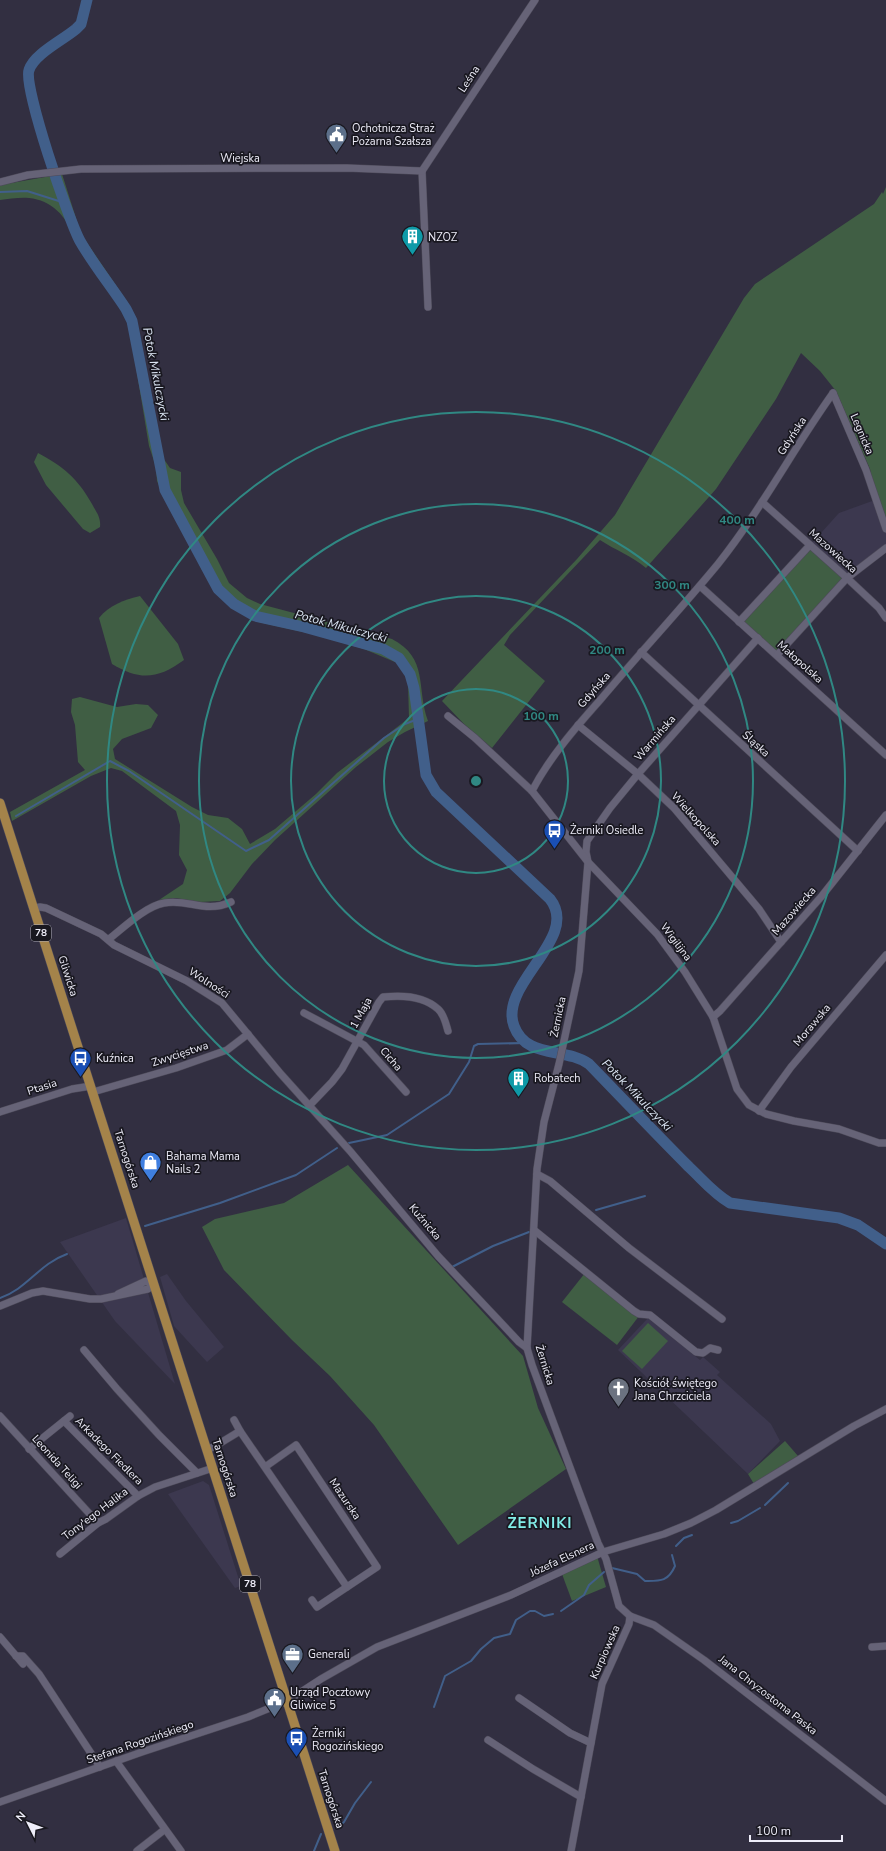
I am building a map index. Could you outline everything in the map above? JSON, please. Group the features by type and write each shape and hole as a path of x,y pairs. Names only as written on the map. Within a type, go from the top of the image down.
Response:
{"main road":[{"name":"Gliwicka","path":"0,803 92,1089"},
{"name":"Tarnogórska","path":"92,1089 335,1851"}],"street":[{"name":"Leśna","path":"422,171 535,0"},
{"name":"Wiejska","path":"0,182 58,170 347,168 422,171"},
{"path":"422,171 428,307"},
{"name":"Gdyńska","path":"532,791 539,778 578,725 700,586 733,544 833,393"},
{"name":"Legnicka","path":"833,393 866,470 886,528"},
{"name":"Mazowiecka","path":"762,502 879,608 886,618"},
{"path":"739,622 810,545"},
{"path":"777,656 846,578 886,548"},
{"name":"Małopolska","path":"700,586 886,755"},
{"name":"Warmińska","path":"588,862 586,852 588,841 610,808 638,774 758,638"},
{"name":"Śląska","path":"641,652 698,706 858,851"},
{"name":"Wigilijna","path":"448,716 475,738 532,791 588,862 657,934 685,972 713,1017 737,1089 749,1105 759,1111 794,1121 839,1129 879,1143 886,1143"},
{"name":"Wielkopolska","path":"578,725 638,774 674,808 759,909 781,942"},
{"name":"Mazowiecka","path":"713,1017 781,942 858,851 886,815"},
{"name":"Żernicka","path":"588,862 582,955 564,1044 544,1122 537,1174 527,1348 602,1552"},
{"path":"109,939 153,907 163,903 176,902 205,908 221,907 231,902"},
{"name":"Wolności","path":"34,908 46,908 109,939 114,945 187,982 222,1003 309,1106"},
{"name":"Morawska","path":"759,1111 791,1067 886,955"},
{"name":"1 Maja","path":"309,1106 332,1082 358,1042 383,997 395,996 417,998 428,1002 439,1009 444,1018 448,1032"},
{"name":"Cicha","path":"304,1013 364,1045 406,1092"},
{"name":"Zwycięstwa","path":"92,1089 176,1068 227,1050 248,1034"},
{"name":"Ptasia","path":"0,1112 72,1089 92,1089"},
{"name":"Kuźnicka","path":"309,1106 350,1151 438,1256 518,1342 527,1348"},
{"path":"537,1174 550,1181 629,1248 722,1319"},
{"path":"534,1230 634,1311 639,1314 650,1314 696,1352 703,1353 710,1348 718,1350"},
{"path":"0,1306 32,1293 43,1291 90,1299 101,1299 118,1294 146,1281 153,1284"},
{"path":"84,1350 159,1435 197,1473"},
{"name":"Józefa Elsnera","path":"287,1701 321,1679 377,1647 511,1595 602,1552 664,1534 691,1523 716,1510 854,1426 886,1409"},
{"name":"Leonida Teligi","path":"0,1416 98,1523"},
{"name":"Arkadego Fiedlera","path":"29,1449 67,1419 138,1496"},
{"path":"234,1420 347,1587"},
{"path":"207,1450 240,1431"},
{"name":"Mazurska","path":"265,1466 296,1445 377,1568 317,1607 312,1600"},
{"name":"Tony'ego Halika","path":"60,1554 98,1523 138,1496 155,1487 212,1468"},
{"name":"Kurpiowska","path":"571,1851 602,1684 629,1624 630,1616 618,1606 602,1552"},
{"name":"Jana Chryzostoma Paska","path":"630,1616 654,1625 704,1660 886,1801"},
{"path":"0,1636 22,1664"},
{"path":"872,1647 886,1646"},
{"path":"16,1656 23,1656 39,1674 100,1767"},
{"path":"519,1698 570,1733 591,1743"},
{"name":"Stefana Rogozińskiego","path":"0,1802 116,1761 241,1720 287,1701"},
{"path":"488,1740 533,1770 581,1798"},
{"path":"116,1761 164,1830 181,1851"},
{"path":"137,1851 164,1830"}],"shaded area":[{"path":"875,500 886,532 886,545 848,575 812,543 839,513"},
{"path":"126,1218 175,1384 115,1321 60,1242"},
{"path":"167,1274 186,1301 224,1347 207,1362 174,1326 160,1277"},
{"path":"648,1318 700,1360 703,1357 720,1372 717,1375 771,1424 780,1441 748,1474 618,1350"},
{"path":"203,1481 209,1485 241,1586 235,1588 168,1494"}],"green space":[{"path":"62,174 81,234 128,303 136,318 161,455 170,468 181,472 181,490 184,503 217,559 229,583 247,598 260,604 392,639 404,647 412,655 419,675 428,721 388,742 356,767 275,840 252,864 230,893 220,901 200,902 175,898 159,900 183,884 187,870 179,855 180,825 176,811 122,771 111,768 91,776 12,821 10,812 85,770 78,762 75,725 71,712 72,699 80,697 117,707 136,704 148,705 158,715 151,728 122,739 113,749 115,759 192,807 208,815 228,818 242,829 250,844 275,829 316,794 337,773 409,718 408,683 402,665 364,649 312,634 258,622 240,612 220,596 202,570 179,522 165,500 157,481 156,467 149,446 129,325 114,296 73,237 67,222 57,210 37,199 22,198 0,200 0,185"},
{"path":"886,187 886,532 875,500 870,469 836,391 820,371 801,353 776,399 716,489 646,568 600,540 510,635 504,645 545,681 492,748 464,724 442,701 577,559 615,515 744,298 755,284 874,204 882,192 883,194"},
{"path":"38,453 62,468 81,487 97,513 100,521 100,527 90,533 83,529 46,485 34,462"},
{"path":"810,545 847,578 777,655 739,622"},
{"path":"140,596 178,644 184,660 166,671 149,676 131,673 112,664 99,618 112,606 128,599"},
{"path":"348,1165 523,1356 538,1408 566,1469 458,1545 374,1425 330,1376 292,1340 224,1270 202,1227 215,1219 284,1203"},
{"path":"585,1273 639,1316 617,1345 562,1302"},
{"path":"648,1323 668,1341 642,1369 622,1351"},
{"path":"785,1441 798,1456 754,1484 748,1474"},
{"path":"597,1556 606,1587 572,1601 562,1574"}],"waterway":[{"name":"Potok Mikulczycki","path":"87,0 81,24 43,53 32,64 29,70 29,81 33,101 57,183 74,229 85,250 126,309 132,321 165,490 218,589 234,604 255,616 304,627 383,649 399,658 410,674 414,688 426,775 436,792 550,899 557,914 555,929 548,945 517,994 512,1010 514,1026 520,1036 527,1043 537,1048 579,1059 589,1064 718,1195 730,1203 839,1218 858,1225 886,1244"},
{"path":"0,192 27,191 65,203"},
{"path":"16,816 110,761 129,771 246,851 269,840 384,738 405,724 418,719"},
{"path":"349,1143 387,1135 449,1094 469,1062 474,1046 478,1044 526,1043"},
{"path":"145,1226 220,1203 296,1175 337,1148"},
{"path":"596,1210 645,1196"},
{"path":"452,1267 493,1246 529,1232"},
{"path":"0,1298 18,1289 57,1258 67,1254"},
{"path":"765,1505 788,1483"},
{"path":"731,1523 738,1521 760,1508"},
{"path":"676,1546 684,1538 692,1535"},
{"path":"612,1568 637,1574 645,1581 663,1580 669,1575 675,1566 672,1555"},
{"path":"561,1611 584,1595 589,1585 604,1572"},
{"path":"434,1707 445,1676 471,1661 481,1649 494,1638 510,1634 516,1620 530,1611 535,1611 544,1616 553,1614"},
{"path":"337,1828 344,1822 355,1803 371,1782"},
{"path":"314,1851 321,1834"}],"place":[{"name":"Ochotnicza Straż Pożarna Szałsza","path":"337,154"},
{"name":"NZOZ","path":"412,256"},
{"name":"Żerniki Osiedle","path":"554,850"},
{"name":"Kuźnica","path":"80,1078"},
{"name":"Robatech","path":"519,1098"},
{"name":"Bahama Mama Nails 2","path":"151,1182"},
{"name":"Kościół świętego Jana Chrzciciela","path":"618,1408"},
{"name":"Generali","path":"292,1674"},
{"name":"Urząd Pocztowy Gliwice 5","path":"274,1718"},
{"name":"Żerniki Rogozińskiego","path":"296,1758"}],"district":[{"name":"ŻERNIKI","path":"540,1523"}]}
